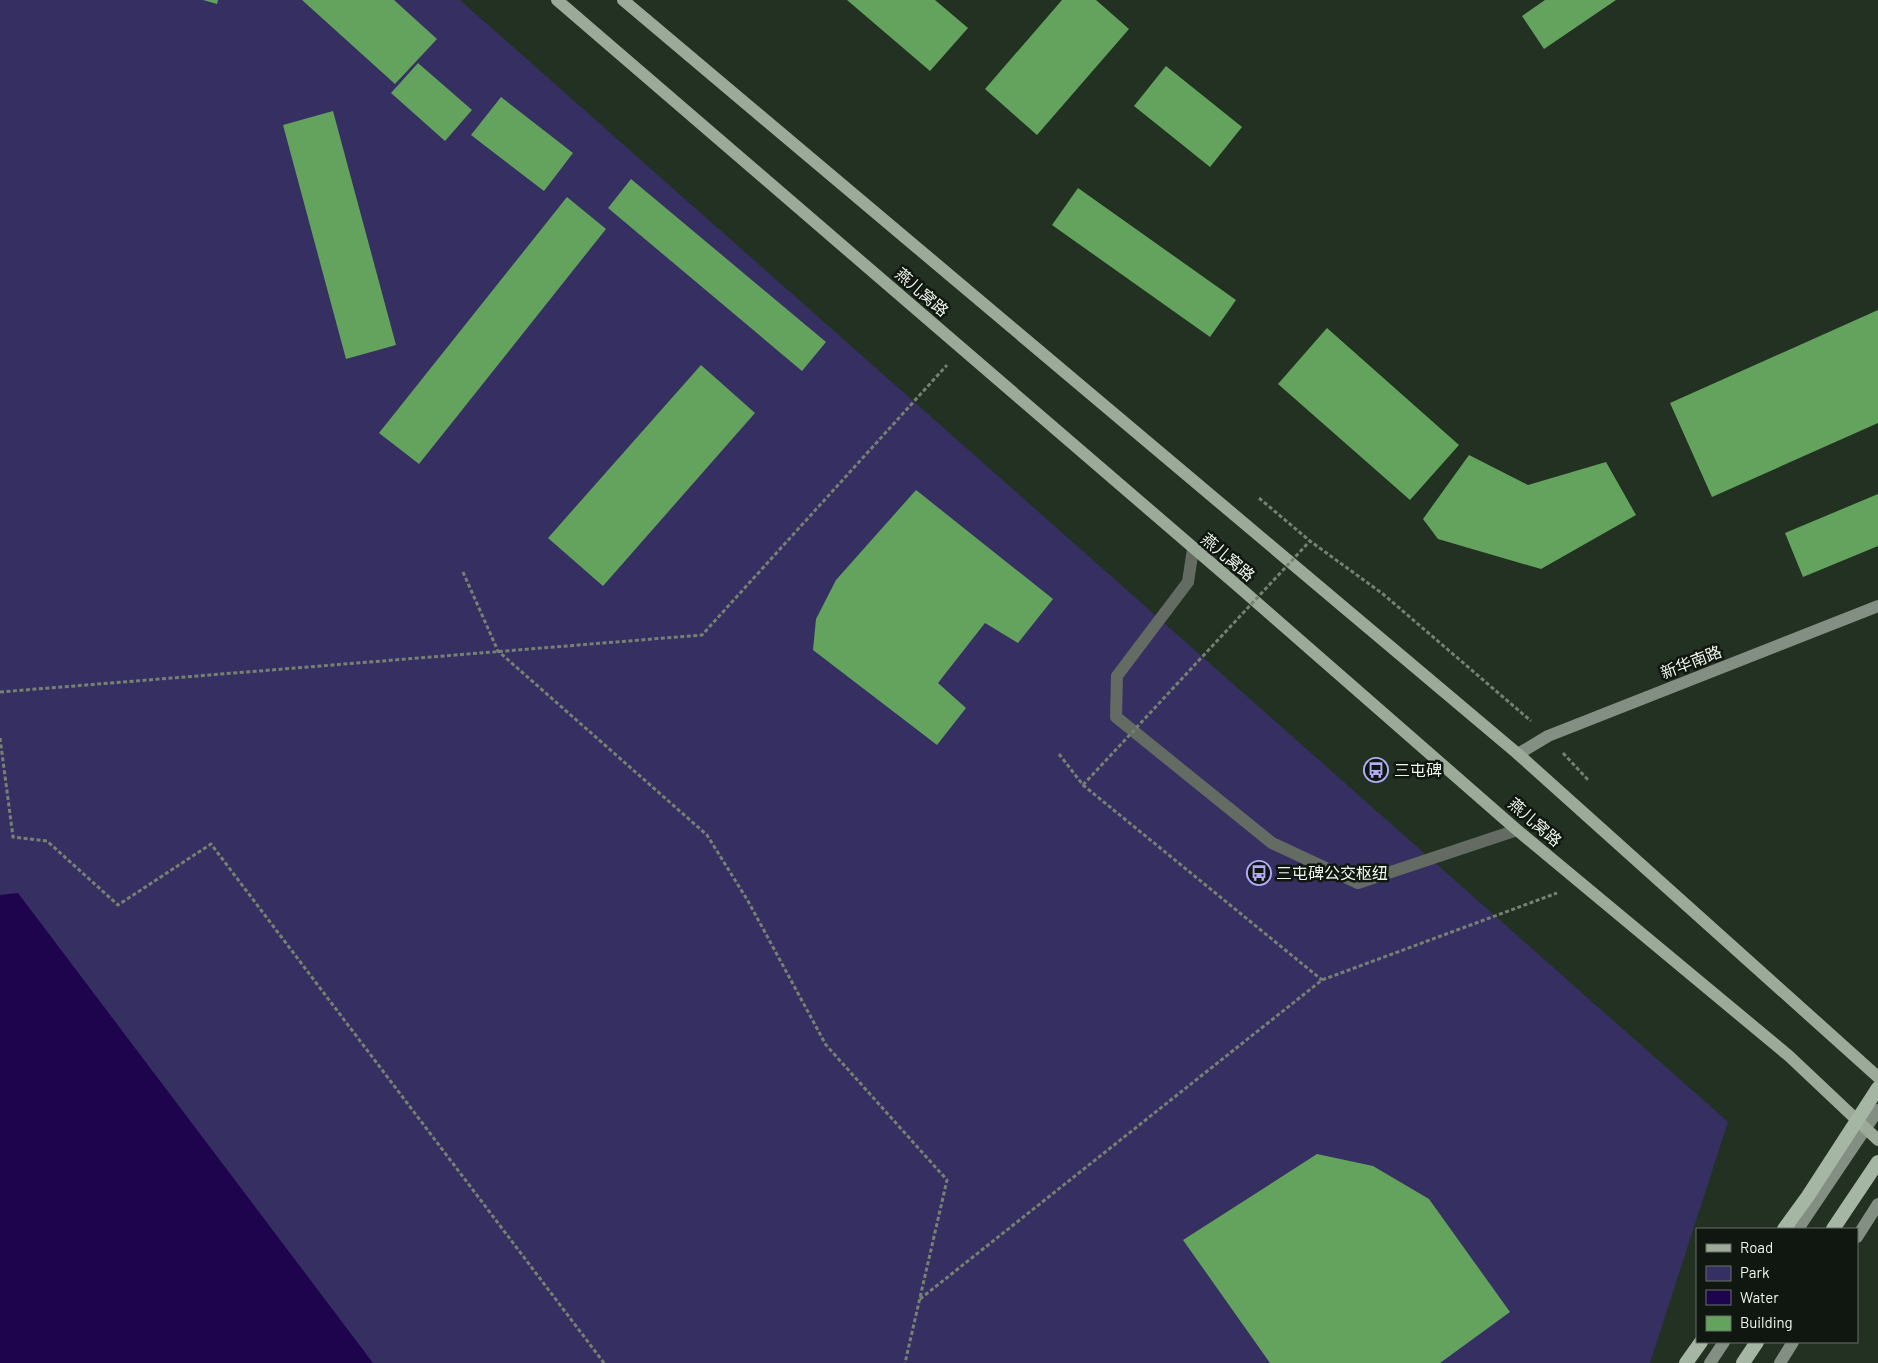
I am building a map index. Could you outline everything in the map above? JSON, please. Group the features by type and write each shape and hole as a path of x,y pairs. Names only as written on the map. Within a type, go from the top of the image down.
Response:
{"highway":[{"path":"1785,1228 1808,1196 1878,1088"},
{"path":"1834,1228 1878,1162"},
{"path":"1686,1363 1700,1343"},
{"path":"1743,1363 1757,1343"}],"main road":[{"name":"燕儿窝路","path":"557,0 1254,600 1517,830 1789,1056 1878,1140"},
{"name":"燕儿窝路","path":"623,0 1518,754 1878,1077"},
{"name":"新华南路","path":"1518,754 1548,736 1878,606"},
{"path":"1799,1228 1878,1110"},
{"path":"1858,1236 1878,1204"},
{"path":"1710,1363 1723,1343"},
{"path":"1780,1363 1792,1343"}],"lane":[{"path":"1192,548 1188,582 1116,676 1116,717 1272,843 1358,883 1517,830"}],"path":[{"path":"0,692 702,635 962,348"},
{"path":"1259,498 1310,540 1383,594 1548,736 1588,781"},
{"path":"1084,785 1310,540"},
{"path":"463,572 498,651 707,835 748,901 826,1044 947,1180 905,1363"},
{"path":"0,738 13,837 47,841 118,905 211,844 604,1363"},
{"path":"1059,754 1084,785 1322,980"},
{"path":"920,1299 1322,980 1581,884"}],"green space":[{"path":"0,0 460,0 1728,1122 1650,1363 0,1363"}],"water":[{"path":"18,893 373,1363 0,1363 0,895"}],"building":[{"path":"203,0 218,0 217,4"},
{"path":"302,0 394,0 437,39 395,84"},
{"path":"847,0 935,0 968,28 930,71"},
{"path":"1062,0 1096,0 1129,29 1037,135 985,89"},
{"path":"1545,0 1616,0 1544,49 1522,16"},
{"path":"418,63 472,110 445,141 391,93"},
{"path":"1166,66 1242,127 1210,167 1134,106"},
{"path":"501,97 573,153 544,191 471,135"},
{"path":"333,111 396,345 346,359 283,125"},
{"path":"631,179 826,342 802,371 608,208"},
{"path":"1078,188 1236,300 1210,337 1052,225"},
{"path":"567,197 606,229 419,464 379,433"},
{"path":"1878,310 1878,423 1712,497 1670,403"},
{"path":"1327,328 1459,445 1410,500 1278,384"},
{"path":"701,365 755,413 603,586 548,538"},
{"path":"1469,455 1528,485 1606,462 1636,515 1541,569 1438,539 1423,519"},
{"path":"916,490 1053,599 1018,643 985,623 938,683 966,708 937,745 813,650 816,619 836,580"},
{"path":"1878,494 1878,546 1803,577 1785,533"},
{"path":"1317,1154 1373,1166 1429,1199 1510,1312 1440,1363 1270,1363 1183,1240"}],"place":[{"name":"三屯碑","path":"1376,770"},
{"name":"三屯碑公交枢纽","path":"1259,873"}]}
